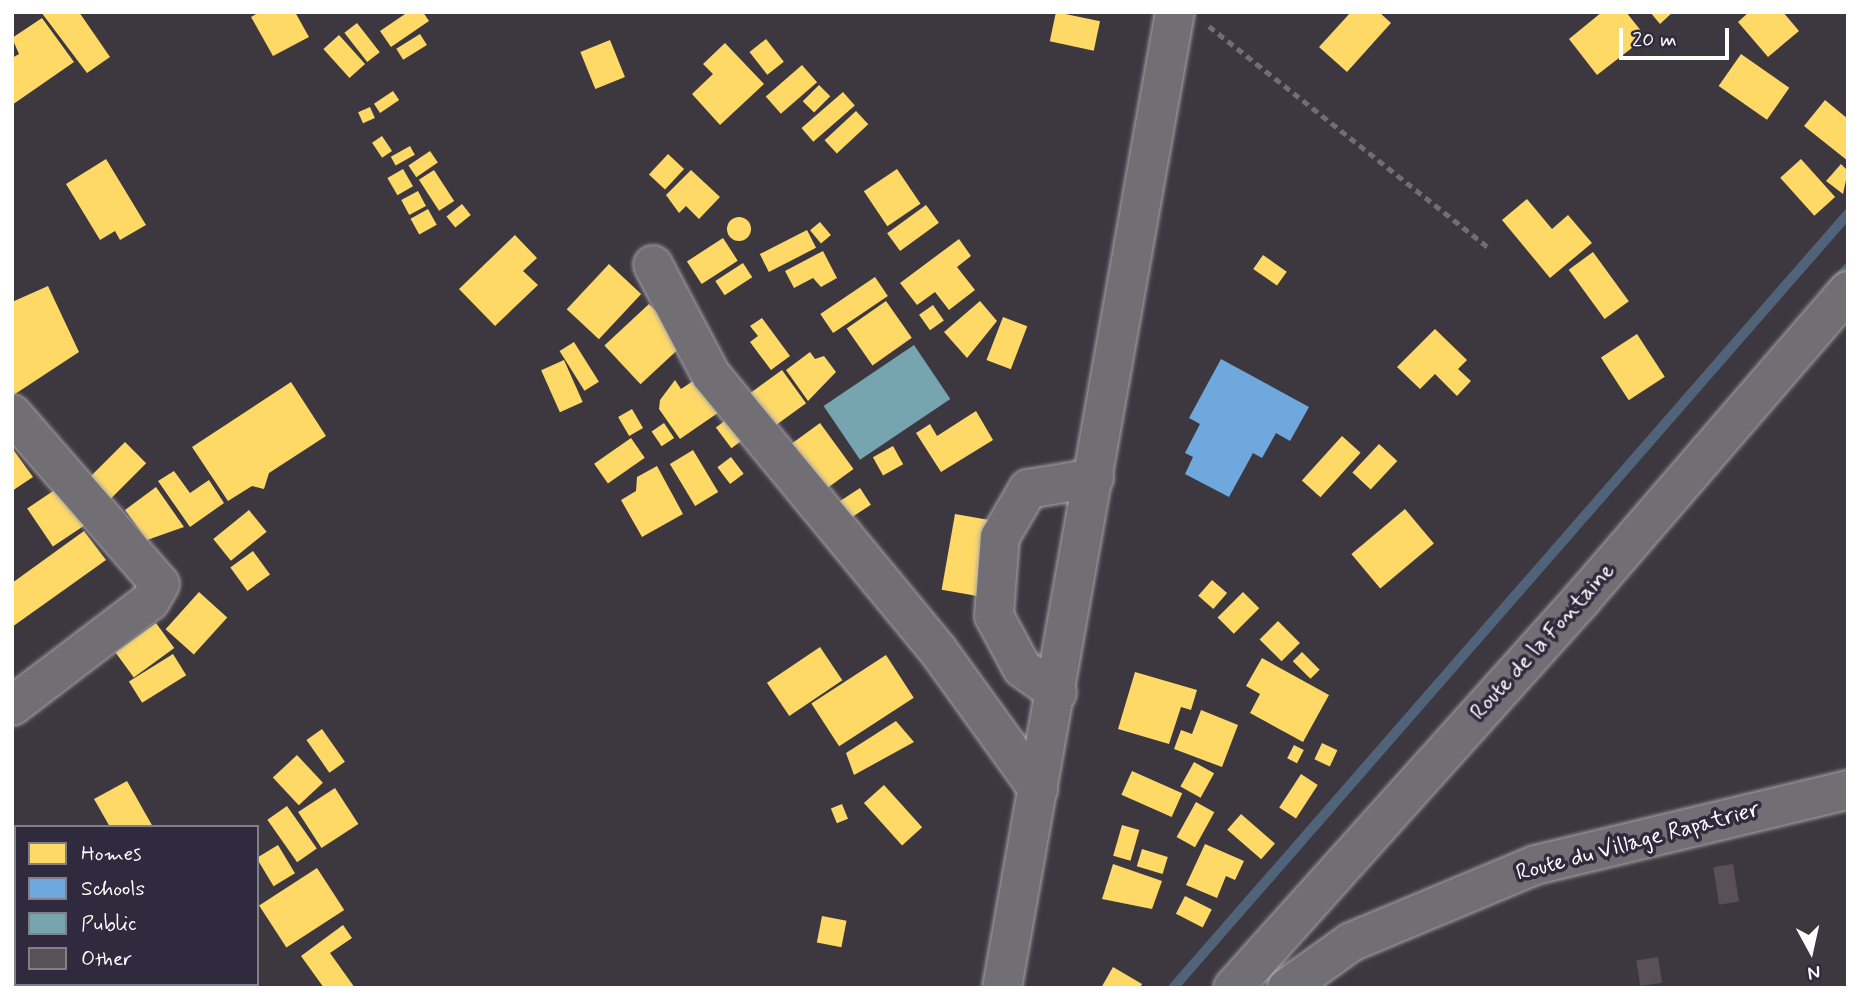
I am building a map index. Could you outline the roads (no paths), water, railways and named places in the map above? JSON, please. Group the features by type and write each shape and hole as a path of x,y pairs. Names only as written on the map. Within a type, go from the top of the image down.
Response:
{"street":[{"path":"1002,988 1094,478 1189,17"},
{"path":"653,265 710,375 937,649 1038,789"},
{"name":"Route de la Fontaine","path":"1233,988 1573,610 1848,291"},
{"path":"12,414 160,584 150,601 12,706"},
{"path":"1057,693 1022,668 993,617 1000,537 1028,489 1094,478"},
{"name":"Route du Village Rapatrier","path":"1287,988 1351,942 1535,865 1848,790"}],"waterway":[{"path":"1173,988 1848,214"},
{"path":"1834,284 1848,268"}]}
